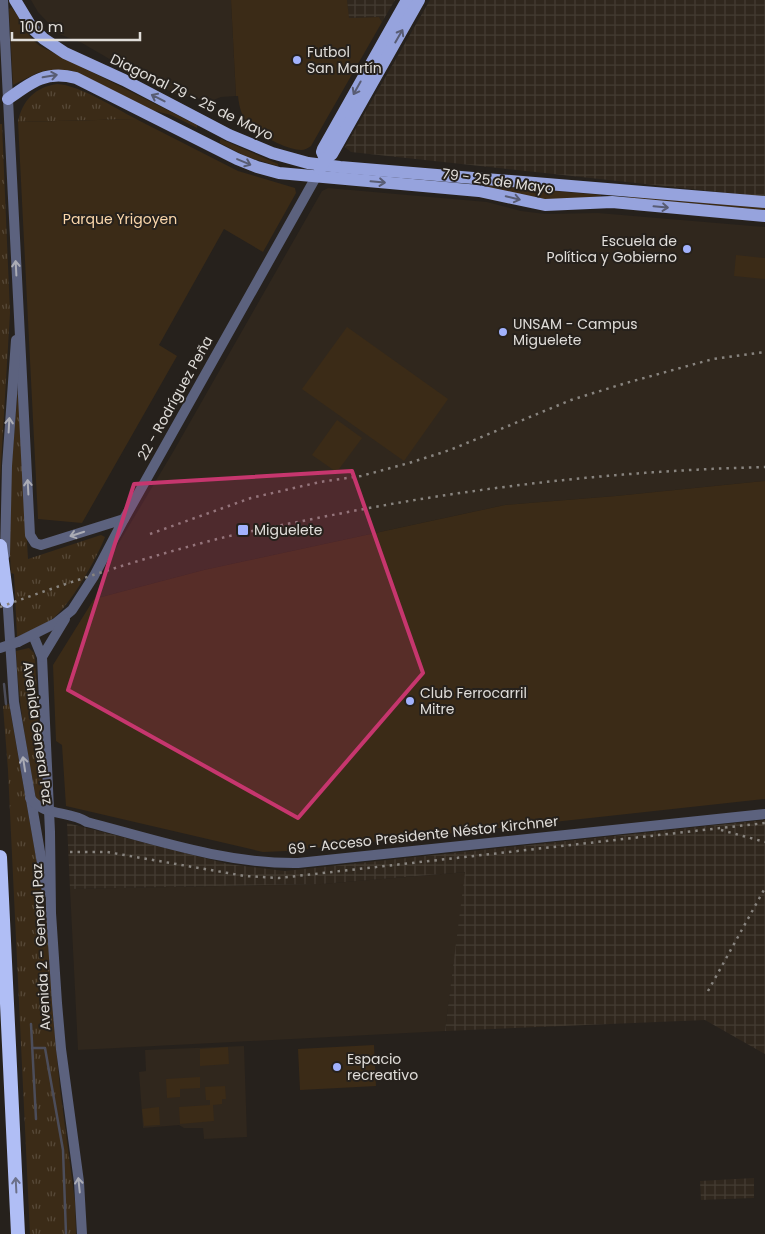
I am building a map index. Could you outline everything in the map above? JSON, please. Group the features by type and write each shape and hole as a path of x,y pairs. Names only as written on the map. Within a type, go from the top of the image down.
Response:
{"highway":[{"path":"0,546 7,602"},
{"path":"0,858 18,1234"}],"main road":[{"name":"Diagonal 79 - 25 de Mayo","path":"15,0 32,28 44,39 66,53 238,138 281,156 308,163 323,161"},
{"name":"22 - Rodríguez Peña","path":"323,161 323,149 407,0"},
{"name":"22 - Rodríguez Peña","path":"316,177 323,161 332,154 419,0"},
{"path":"4,100 35,81 48,76 64,75 76,78 244,162 279,173 316,177"},
{"name":"79 - 25 de Mayo","path":"323,161 449,177 613,188 765,202"},
{"name":"79 - 25 de Mayo","path":"316,177 479,191 545,205 612,202 765,216"}],"street":[{"path":"3,0 4,100 23,365 30,535 38,545 46,544 124,519"},
{"name":"22 - Rodríguez Peña","path":"0,648 34,635 56,623 72,610 94,576 316,177"},
{"name":"Avenida General Paz","path":"18,316 6,474 7,602 14,702 51,913"},
{"path":"42,657 72,610"},
{"name":"Avenida 2 - General Paz","path":"34,635 42,657 50,832 51,913 61,1049 79,1182 82,1234"},
{"path":"30,798 38,806 48,810"},
{"name":"69 - Acceso Presidente Néstor Kirchner","path":"48,810 82,818 87,822"},
{"name":"69 - Acceso Presidente Néstor Kirchner","path":"50,832 54,824 62,821 87,822 231,858 275,863 765,814"}],"highlighted area":[{"path":"352,471 423,673 298,818 68,690 134,484"}],"shaded area":[{"path":"31,0 231,0 236,96 221,97 211,101 175,94 137,75 82,43 59,34 38,12"},
{"path":"347,0 395,0 382,22 379,17 348,18"},
{"path":"430,0 765,0 765,197 351,152 345,147"},
{"name":"UNSAM - Campus Miguelete","path":"328,188 487,202 521,211 545,214 598,213 765,227 765,481 505,505 204,570 94,599 114,551 173,452 322,191"},
{"path":"765,820 765,1054 705,1020 445,1031 465,872 321,884 70,889 67,823 228,864 285,871"},
{"path":"466,872 445,1031 78,1050 70,889 321,884"},
{"path":"244,1046 247,1137 204,1139 203,1128 184,1128 179,1125 143,1128 139,1072 146,1071 145,1050"},
{"path":"754,1178 754,1198 701,1200 700,1181"}],"green space":[{"name":"Futbol San Martín","path":"231,0 347,0 349,18 379,17 382,22 311,146 308,148 302,150 288,148 266,137 244,119 238,96 236,96"},
{"path":"11,7 30,36 40,46 197,125 197,128 171,115 151,110 69,70 48,70 37,73 13,85 9,9"},
{"path":"57,84 76,88 136,119 18,122 26,102 31,96 42,88"},
{"name":"Parque Yrigoyen","path":"136,119 238,171 295,188 296,193 263,252 224,229 159,345 177,356 82,523 38,519 18,122"},
{"path":"0,124 2,124 10,313 0,481"},
{"path":"221,139 278,164 278,166 247,157 220,143"},
{"path":"486,185 601,196 572,199 541,199 486,187"},
{"path":"628,195 765,207 765,210 628,198"},
{"path":"736,255 765,258 765,279 734,276"},
{"path":"347,327 448,399 404,461 302,389"},
{"path":"18,390 28,559 101,535 105,537 96,557 67,604 52,619 17,637 14,574 11,573 9,537 10,483"},
{"path":"337,420 362,438 339,469 335,471 312,455"},
{"name":"Club Ferrocarril Mitre","path":"765,481 765,799 287,851 263,852 66,806 62,745 56,741 53,665 94,599 204,570 505,505"},
{"path":"29,648 34,653 35,659 43,804 36,799 26,744 19,688 16,651"},
{"path":"9,704 47,920 53,1015 60,1089 75,1202 76,1234 30,1234 8,770 3,706"},
{"name":"Espacio recreativo","path":"374,1045 376,1086 300,1090 298,1049"},
{"path":"228,1047 229,1064 200,1066 200,1049"},
{"path":"200,1077 200,1088 180,1089 180,1097 167,1098 166,1079"},
{"path":"225,1086 226,1099 222,1099 222,1104 213,1105 214,1121 180,1124 179,1107 210,1105 210,1100 206,1100 205,1087"},
{"path":"159,1107 160,1125 144,1126 142,1109"}],"waterway":[{"path":"4,684 6,704"},
{"path":"31,1024 36,1119"},
{"path":"32,1048 45,1048 63,1150 66,1234"}],"railway":[{"path":"150,534 251,498 320,482 361,476 450,450 571,400 626,383 713,359 765,352"},
{"path":"0,607 100,573 202,543 369,508 481,490 594,477 651,472 765,467"},
{"path":"70,852 107,852 245,876 279,878 765,823"},
{"path":"721,830 765,842"},
{"path":"708,991 765,888"}],"place":[{"name":"Futbol San Martín","path":"297,60"},
{"name":"Escuela de Política y Gobierno","path":"687,249"},
{"name":"UNSAM - Campus Miguelete","path":"503,332"},
{"name":"Miguelete","path":"243,530"},
{"name":"Club Ferrocarril Mitre","path":"410,701"},
{"name":"Espacio recreativo","path":"337,1067"}]}
